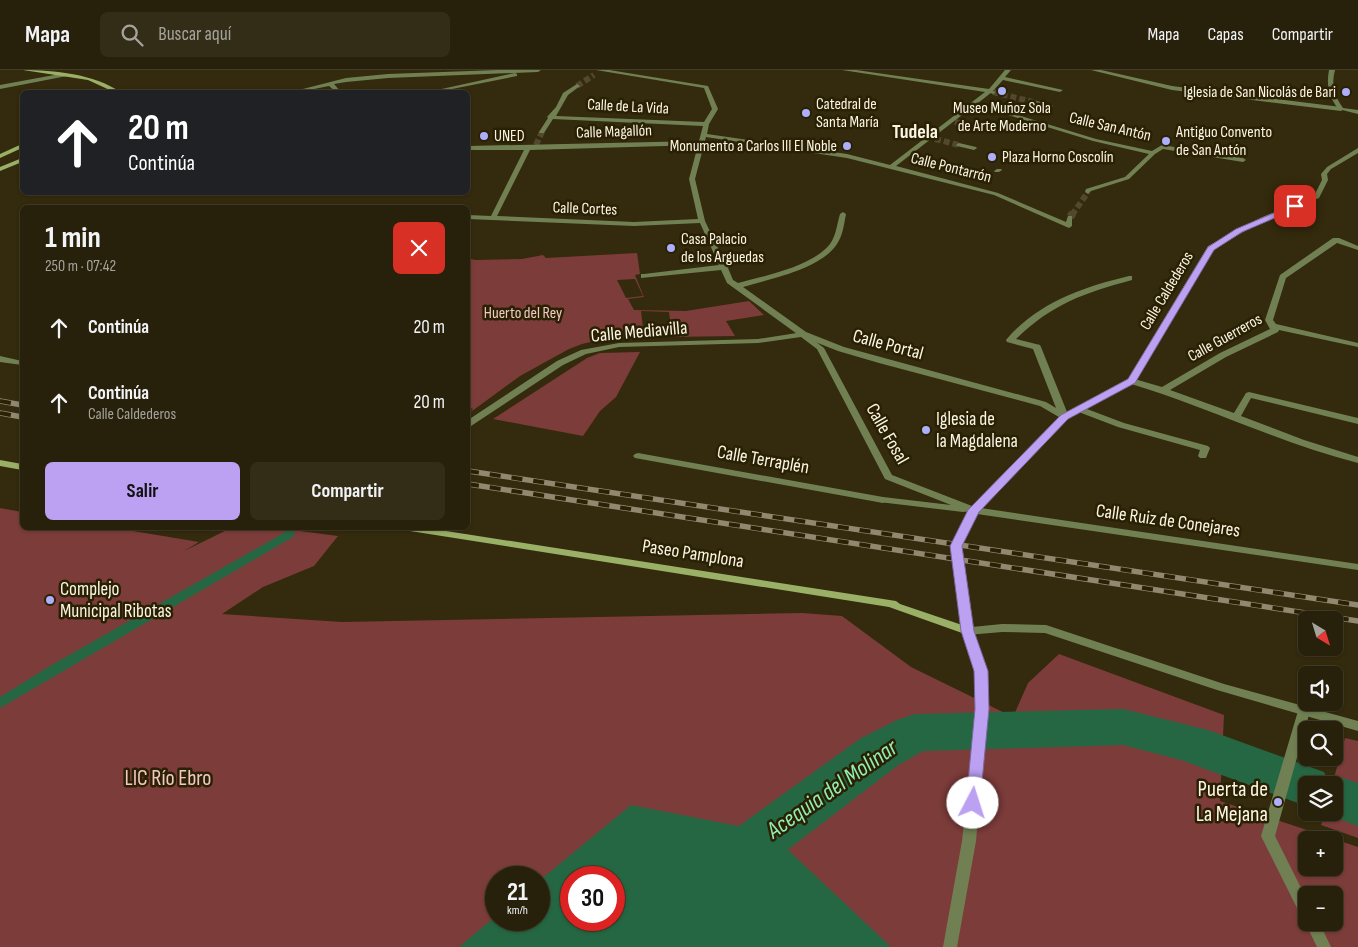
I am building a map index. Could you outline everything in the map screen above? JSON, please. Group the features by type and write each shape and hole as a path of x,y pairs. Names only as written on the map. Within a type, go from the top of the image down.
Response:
{"main road":[{"path":"26,70 89,79 113,90"},
{"path":"0,156 20,147"},
{"path":"0,170 20,161"},
{"path":"0,463 20,467"},
{"name":"Paseo Pamplona","path":"423,530 892,604 967,631"},
{"path":"967,631 981,671 982,709"}],"street":[{"path":"388,76 401,70"},
{"path":"303,90 346,80 388,76 538,70"},
{"path":"441,90 538,70"},
{"path":"594,75 601,70"},
{"name":"Calle Portal","path":"601,70 706,87 716,109 706,124 692,179 702,221 730,281 803,334 882,361 1043,404 1064,417"},
{"path":"845,70 991,91"},
{"path":"891,167 932,138 973,103 991,91 1008,70"},
{"path":"1094,70 1172,88 1358,112"},
{"path":"1332,70 1329,82 1331,95 1341,109"},
{"path":"0,88 65,75"},
{"path":"1002,78 1060,90"},
{"path":"330,84 338,90"},
{"path":"542,132 550,117 565,98 565,94 577,86"},
{"path":"1033,102 1050,106"},
{"name":"Calle San Antón","path":"973,103 1095,140 1153,153 1162,147 1242,160"},
{"name":"Calle de La Vida","path":"550,117 706,124"},
{"name":"Calle Pontarrón","path":"703,135 828,152 996,194 1068,226 1070,217"},
{"name":"Calle Magallón","path":"470,148 700,143"},
{"name":"Calle Magallón","path":"528,148 536,144"},
{"path":"959,144 974,148"},
{"path":"493,218 528,148"},
{"name":"Calle Caldederos","path":"1131,381 1211,248 1254,223 1317,197 1325,180 1324,174 1329,168 1358,150"},
{"path":"1088,192 1088,190 1127,178 1153,153"},
{"path":"738,286 777,275 801,265 830,247 837,237 843,214"},
{"name":"Calle Cortes","path":"470,217 634,224 702,221"},
{"name":"Calle Guerreros","path":"1164,390 1223,355 1275,330 1268,320 1283,277 1336,240 1358,248"},
{"path":"644,276 725,267"},
{"path":"1064,417 1037,347 1010,340 1043,310 1080,292 1129,278"},
{"path":"1273,326 1358,346"},
{"name":"Calle Mediavilla","path":"470,423 560,363 584,352 619,346 758,341 803,334"},
{"name":"Calle Fosal","path":"803,334 820,348 888,477 974,510"},
{"path":"0,359 20,362"},
{"path":"1298,709 1221,687 1046,629 1002,628 967,631 956,546 974,510 1064,417 1131,381 1164,390 1358,460"},
{"path":"1236,417 1249,395 1358,421"},
{"path":"1079,409 1121,425 1205,448 1203,456"},
{"name":"Calle Terraplén","path":"638,456 883,500 974,510"},
{"name":"Calle Ruiz de Conejares","path":"974,510 1358,567"},
{"path":"950,947 969,841 982,709"},
{"path":"1298,896 1268,836 1304,711 1358,726"},
{"path":"1316,931 1324,947"}],"green space":[{"name":"Huerto del Rey","path":"637,253 640,274 635,275 644,297 628,299 634,310 686,311 749,301 764,315 726,321 735,336 672,337 669,312 641,311 644,337 671,337 607,338 582,344 569,349 520,376 470,413 473,409 470,408 470,259 522,259 543,255 546,258","holes":["635,279 643,296 626,298 617,280"]},
{"path":"640,352 616,397 600,411 583,436 493,419 587,358 600,353"},
{"name":"LIC Río Ebro","path":"0,508 20,512 20,530 127,530 199,542 184,551 227,530 292,530 338,536 314,566 263,587 222,614 342,622 802,613 842,616 911,667 1013,717 1028,683 1059,654 1224,715 1220,801 1310,831 1298,831 1298,876 1343,876 1343,842 1358,847 1358,947 0,947"},
{"path":"1345,738 1358,741 1358,838 1343,833 1343,831 1321,825 1322,821 1343,821 1343,776 1334,776 1337,766 1343,766"}],"shaded area":[{"path":"631,805 769,832 891,947 459,947 485,925 485,931 550,931 550,872"}],"waterway":[{"path":"0,703 55,669 289,534"},
{"name":"Acequia del Molinar","path":"727,865 879,752 915,733 1123,727 1190,743 1298,783"},
{"name":"Acequia del Molinar","path":"1343,799 1358,805"}],"tunnel":[{"path":"577,86 594,75"},
{"path":"993,92 1033,102"},
{"path":"955,122 988,130"},
{"path":"536,145 542,132"},
{"path":"935,139 959,145"},
{"path":"1072,215 1088,192"},
{"path":"1070,217 1073,213"}],"railway":[{"path":"0,401 20,405"},
{"path":"0,413 20,417"},
{"path":"470,471 1358,605"},
{"path":"470,484 1358,621"}],"place":[{"name":"Museo Muñoz Sola de Arte Moderno","path":"1002,91"},
{"name":"Iglesia de San Nicolás de Bari","path":"1346,92"},
{"name":"Catedral de Santa María","path":"806,113"},
{"name":"UNED","path":"484,136"},
{"name":"Antiguo Convento de San Antón","path":"1166,141"},
{"name":"Monumento a Carlos III El Noble","path":"847,146"},
{"name":"Plaza Horno Coscolín","path":"992,157"},
{"name":"Casa Palacio de los Arguedas","path":"671,248"},
{"name":"Iglesia de la Magdalena","path":"926,430"},
{"name":"Complejo Municipal Ribotas","path":"50,600"},
{"name":"Puerta de La Mejana","path":"1278,802"}],"district":[{"name":"Tudela","path":"915,132"}],"route":[{"path":"973,803 982,709 981,671 967,631 956,546 974,510 1064,417 1131,381 1211,248 1239,231 1295,206"}]}
